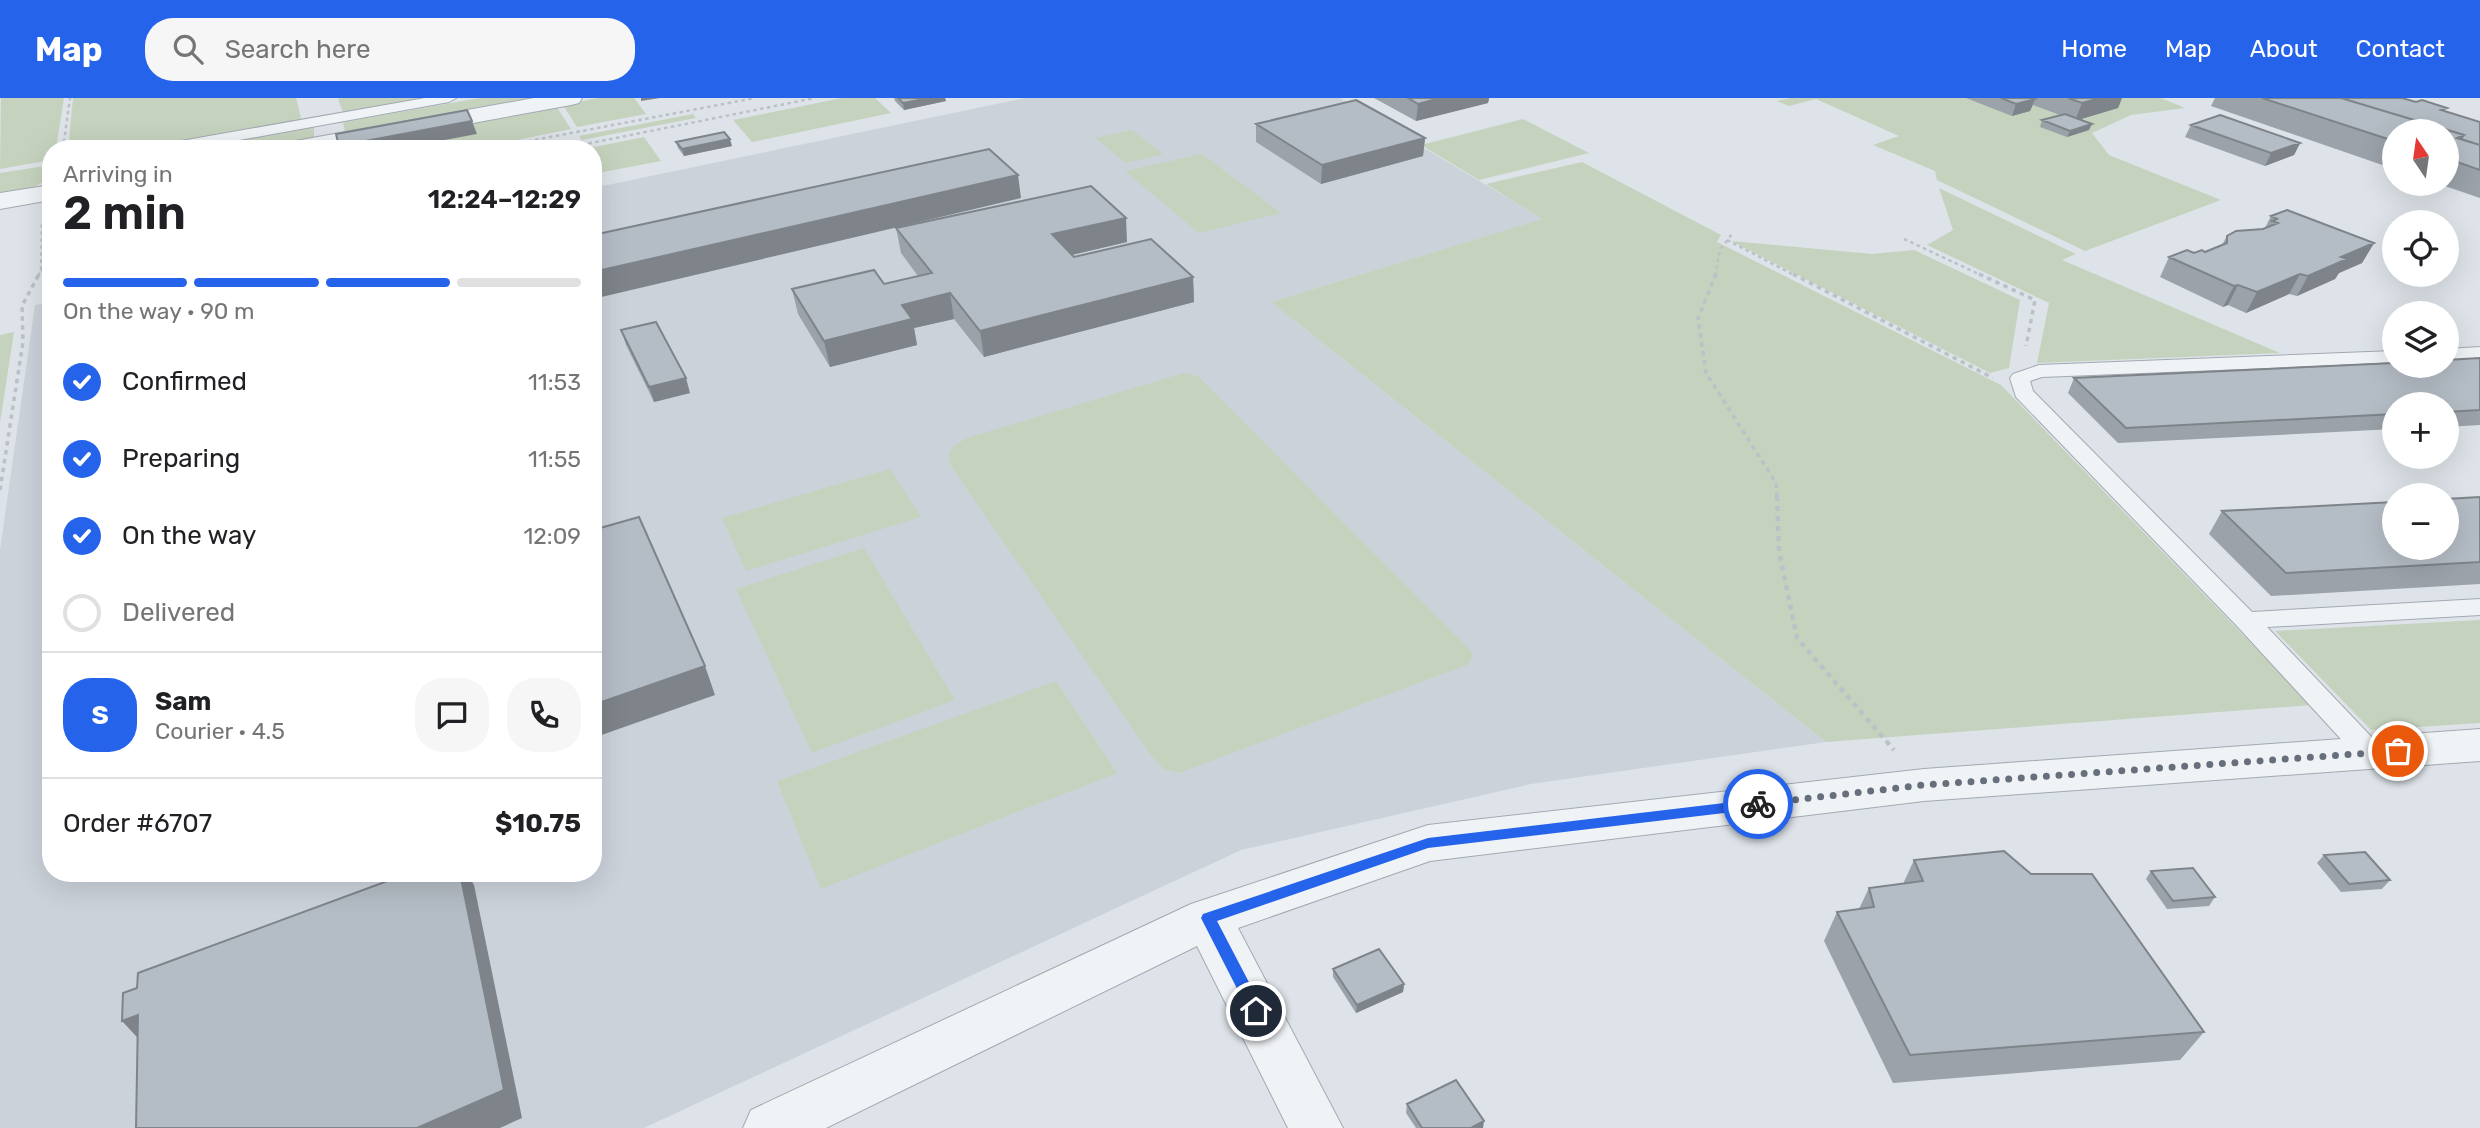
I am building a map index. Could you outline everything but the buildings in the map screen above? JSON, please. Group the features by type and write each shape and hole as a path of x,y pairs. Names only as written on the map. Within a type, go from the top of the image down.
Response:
{"street":[{"path":"308,140 327,131 571,98"},
{"path":"0,201 42,202"},
{"path":"770,1128 1208,918 1428,843 1924,785 2480,745"},
{"path":"1208,918 1316,1128"}],"lane":[{"path":"246,140 327,131 449,98"},
{"path":"2459,355 2480,354"},
{"path":"2371,754 2022,385 2039,371 2382,357"},
{"path":"2246,620 2480,607"}],"path":[{"path":"64,140 70,98"},
{"path":"534,140 755,98"},
{"path":"602,141 815,98"},
{"path":"1732,234 1720,250 1715,278 1698,318 1706,373 1776,483 1779,551 1797,638 1924,785"},
{"path":"1727,240 2022,385 2035,300 1904,239"},
{"path":"0,490 23,342 22,306 41,271 42,257"}],"shaded area":[{"path":"1025,98 1340,98 1543,219 1271,302 1826,742 1531,784 1241,850 644,1128 0,1128 0,550 35,305 42,304 42,882 602,882 602,186"}],"green space":[{"path":"1,98 64,98 57,140 42,140 42,162 0,169"},
{"path":"73,98 296,98 302,122 202,140 69,140"},
{"path":"439,98 344,115 338,99"},
{"path":"480,98 531,98 345,132 343,122"},
{"path":"598,98 634,98 646,114 577,127 563,105"},
{"path":"842,98 875,98 891,113 752,142 733,120"},
{"path":"1790,98 2161,98 2185,108 2131,115 2092,133 2109,155 2221,200 2085,251 1937,180 1935,171 1873,145 1899,136 1816,99 1789,106 1777,101"},
{"path":"556,106 571,129 518,140 442,140 476,134 472,122"},
{"path":"693,114 696,118 582,140 579,136"},
{"path":"1523,119 1589,153 1479,180 1421,145"},
{"path":"314,126 314,138 303,140 228,140"},
{"path":"1132,130 1164,154 1126,163 1095,138"},
{"path":"644,137 661,161 602,172 602,145"},
{"path":"1202,154 1281,213 1199,233 1125,171"},
{"path":"1582,162 1721,235 1717,242 2001,385 2311,705 1826,742 1271,302 1542,219 1486,184"},
{"path":"42,166 42,183 24,192 0,197 0,173"},
{"path":"1939,188 2076,254 2062,260 2280,353 2037,363 2049,303 1927,245 1953,230"},
{"path":"1731,241 1872,254 1914,250 2020,300 2009,368 1990,373"},
{"path":"14,332 0,423 0,335"},
{"path":"1184,373 1198,376 1473,653 1469,664 1179,773 1164,769 1153,758 955,472 949,454 954,446 970,437"},
{"path":"890,469 921,517 746,571 722,518"},
{"path":"864,548 955,700 812,753 736,589"},
{"path":"2480,620 2480,723 2371,730 2275,631"},
{"path":"1056,681 1117,773 821,889 777,781"}],"way so far":[{"path":"1758,804 1924,785 2398,751"}],"route":[{"path":"1256,1011 1208,918 1428,843 1758,804"}]}
